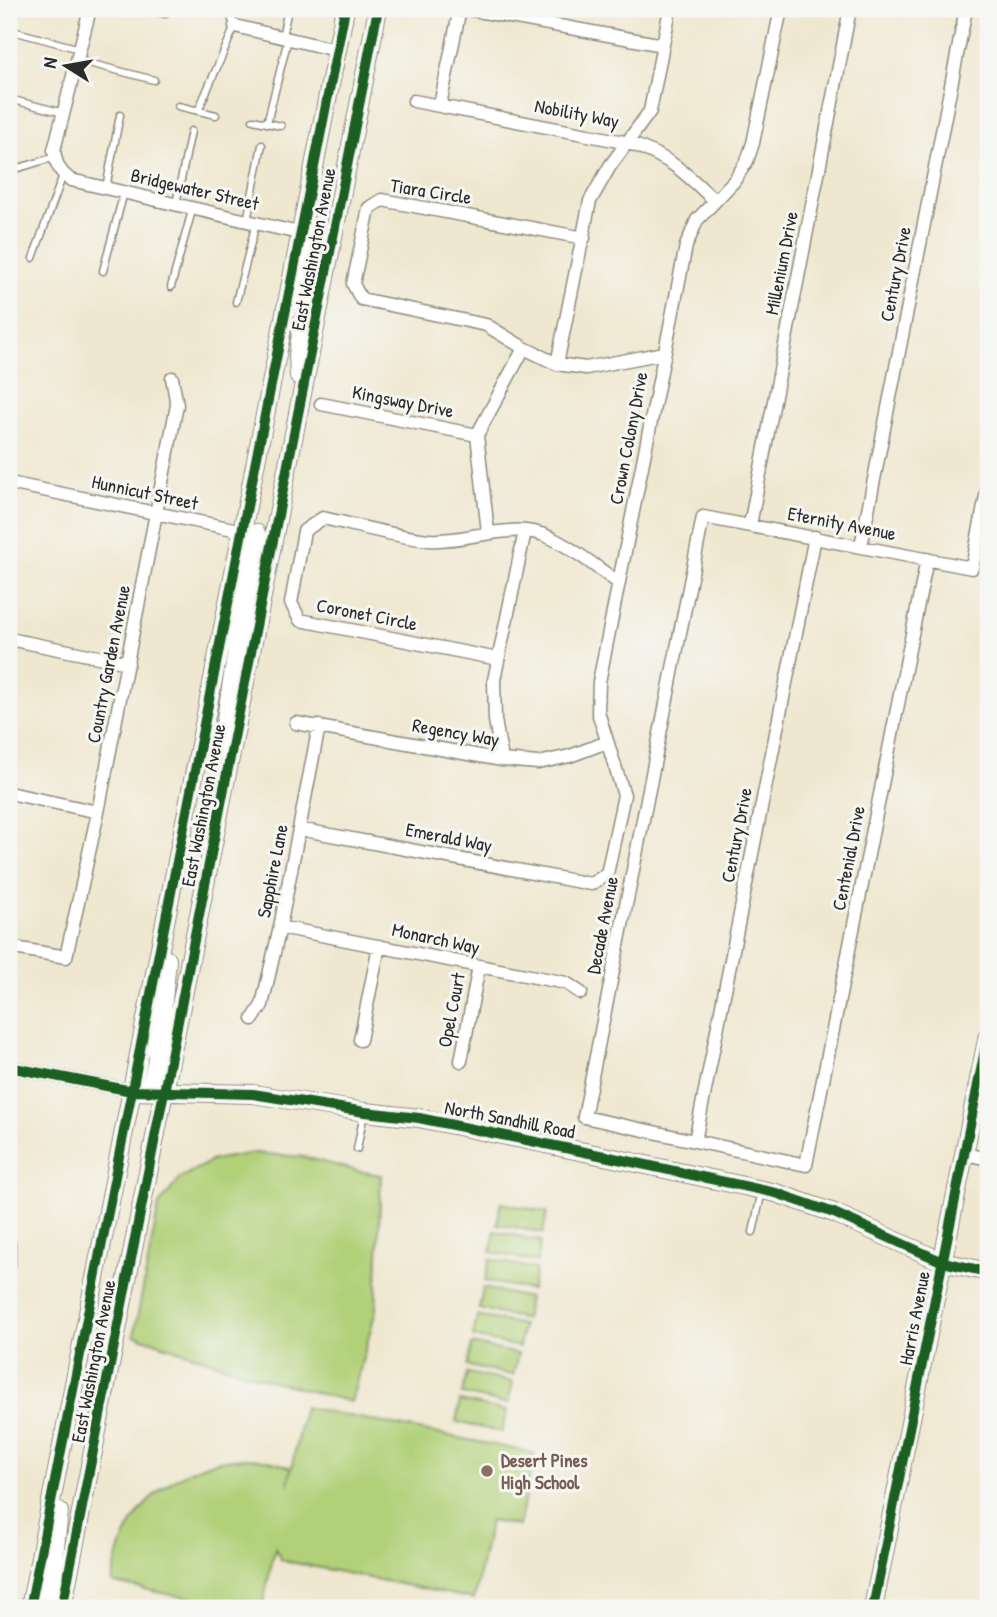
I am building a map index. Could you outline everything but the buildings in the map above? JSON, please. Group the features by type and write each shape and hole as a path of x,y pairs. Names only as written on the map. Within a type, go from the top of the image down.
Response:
{"main road":[{"name":"East Washington Avenue","path":"30,1608 58,1463 218,820 257,533 345,9"},
{"path":"371,9 372,44"},
{"name":"East Washington Avenue","path":"62,1608 149,1091 157,1060 168,964 164,927 257,533 301,400 378,9"},
{"path":"301,400 298,356 307,235"},
{"name":"Harris Avenue","path":"873,1608 988,1035"},
{"name":"North Sandhill Road","path":"149,1091 253,1094 419,1118 762,1189 834,1213 943,1262 988,1272"},
{"path":"48,1608 61,1502 58,1463"}],"street":[{"path":"58,165 54,150 90,9"},
{"path":"440,105 460,9"},
{"path":"467,9 663,45"},
{"path":"557,364 590,201 610,166 650,111 670,9"},
{"name":"Crown Colony Drive","path":"592,884 607,874 624,795 598,712 599,682 686,246 697,220 734,181 747,161 781,9"},
{"name":"Millenium Drive","path":"750,525 850,9"},
{"name":"Century Drive","path":"861,546 967,9"},
{"path":"235,26 337,50"},
{"name":"Nobility Way","path":"414,101 629,143 659,154 678,167 715,201"},
{"name":"Bridgewater Street","path":"58,165 71,180 332,241"},
{"name":"Tiara Circle","path":"524,348 486,325 458,317 361,299 354,284 369,208 382,200 584,238"},
{"path":"619,583 550,537 525,531 488,532 477,435 524,348 557,364 586,368 664,353"},
{"name":"Country Garden Avenue","path":"9,947 66,957 128,663 177,405 172,378"},
{"name":"Kingsway Drive","path":"321,404 477,435"},
{"name":"Hunnicut Street","path":"9,483 257,533"},
{"name":"Eternity Avenue","path":"703,517 972,568 988,486"},
{"name":"Decade Avenue","path":"703,517 584,1117 806,1165"},
{"name":"Coronet Circle","path":"488,532 456,539 428,540 323,518 304,531 291,603 300,620 498,659"},
{"path":"502,760 495,720 494,680 525,531"},
{"name":"Century Drive","path":"695,1141 815,537"},
{"name":"Centenial Drive","path":"806,1165 927,559"},
{"path":"9,639 128,663"},
{"name":"Regency Way","path":"296,723 502,760 538,763 570,756 607,742"},
{"name":"Sapphire Lane","path":"253,1019 262,1005 280,927 319,726"},
{"path":"9,793 98,812"},
{"name":"Emerald Way","path":"299,829 592,884"},
{"name":"Monarch Way","path":"280,927 566,983 581,993"},
{"path":"360,1040 379,946"},
{"name":"Opel Court","path":"461,1061 479,966"},
{"name":"North Sandhill Road","path":"9,1067 149,1091"},
{"path":"965,1154 988,1159"},
{"path":"9,1243 9,1265"}],"lane":[{"path":"145,9 166,14"},
{"path":"198,111 235,26 227,9"},
{"path":"267,123 285,38 288,9"},
{"path":"9,30 154,80"},
{"path":"9,99 64,113"},
{"path":"178,106 216,116"},
{"path":"106,188 120,115"},
{"path":"253,120 281,126"},
{"path":"176,204 191,131"},
{"path":"236,302 252,222 262,145"},
{"path":"9,171 58,165 33,258"},
{"path":"103,271 124,192"},
{"path":"171,287 193,208"},
{"path":"358,1149 365,1112"},
{"path":"753,1232 762,1189"}],"green space":[{"path":"253,1153 304,1157 381,1175 376,1310 351,1402 255,1376 134,1335 159,1205 180,1178 213,1160"},
{"path":"501,1203 547,1212 543,1233 497,1224"},
{"path":"495,1231 541,1241 537,1262 491,1252"},
{"path":"490,1259 536,1269 531,1290 485,1281"},
{"path":"483,1288 529,1298 525,1319 479,1309"},
{"path":"477,1316 523,1325 519,1347 473,1337"},
{"path":"472,1344 518,1354 513,1375 467,1366"},
{"path":"467,1373 513,1382 508,1404 462,1394"},
{"path":"460,1401 507,1411 502,1432 456,1422"},
{"path":"304,1407 534,1453 519,1526 490,1521 474,1599 281,1560 275,1548 262,1608 240,1608 112,1583 119,1552 132,1523 162,1488 181,1475 224,1460 247,1458 291,1468 288,1485"}],"cycle path":[{"path":"30,1608 345,9"},
{"path":"62,1608 378,9"},
{"path":"873,1608 988,1035"},
{"path":"9,1067 132,1091 253,1094 419,1118 609,1157 776,1193 834,1213 943,1262 988,1272"}],"place":[{"name":"Desert Pines High School","path":"487,1471"}]}
